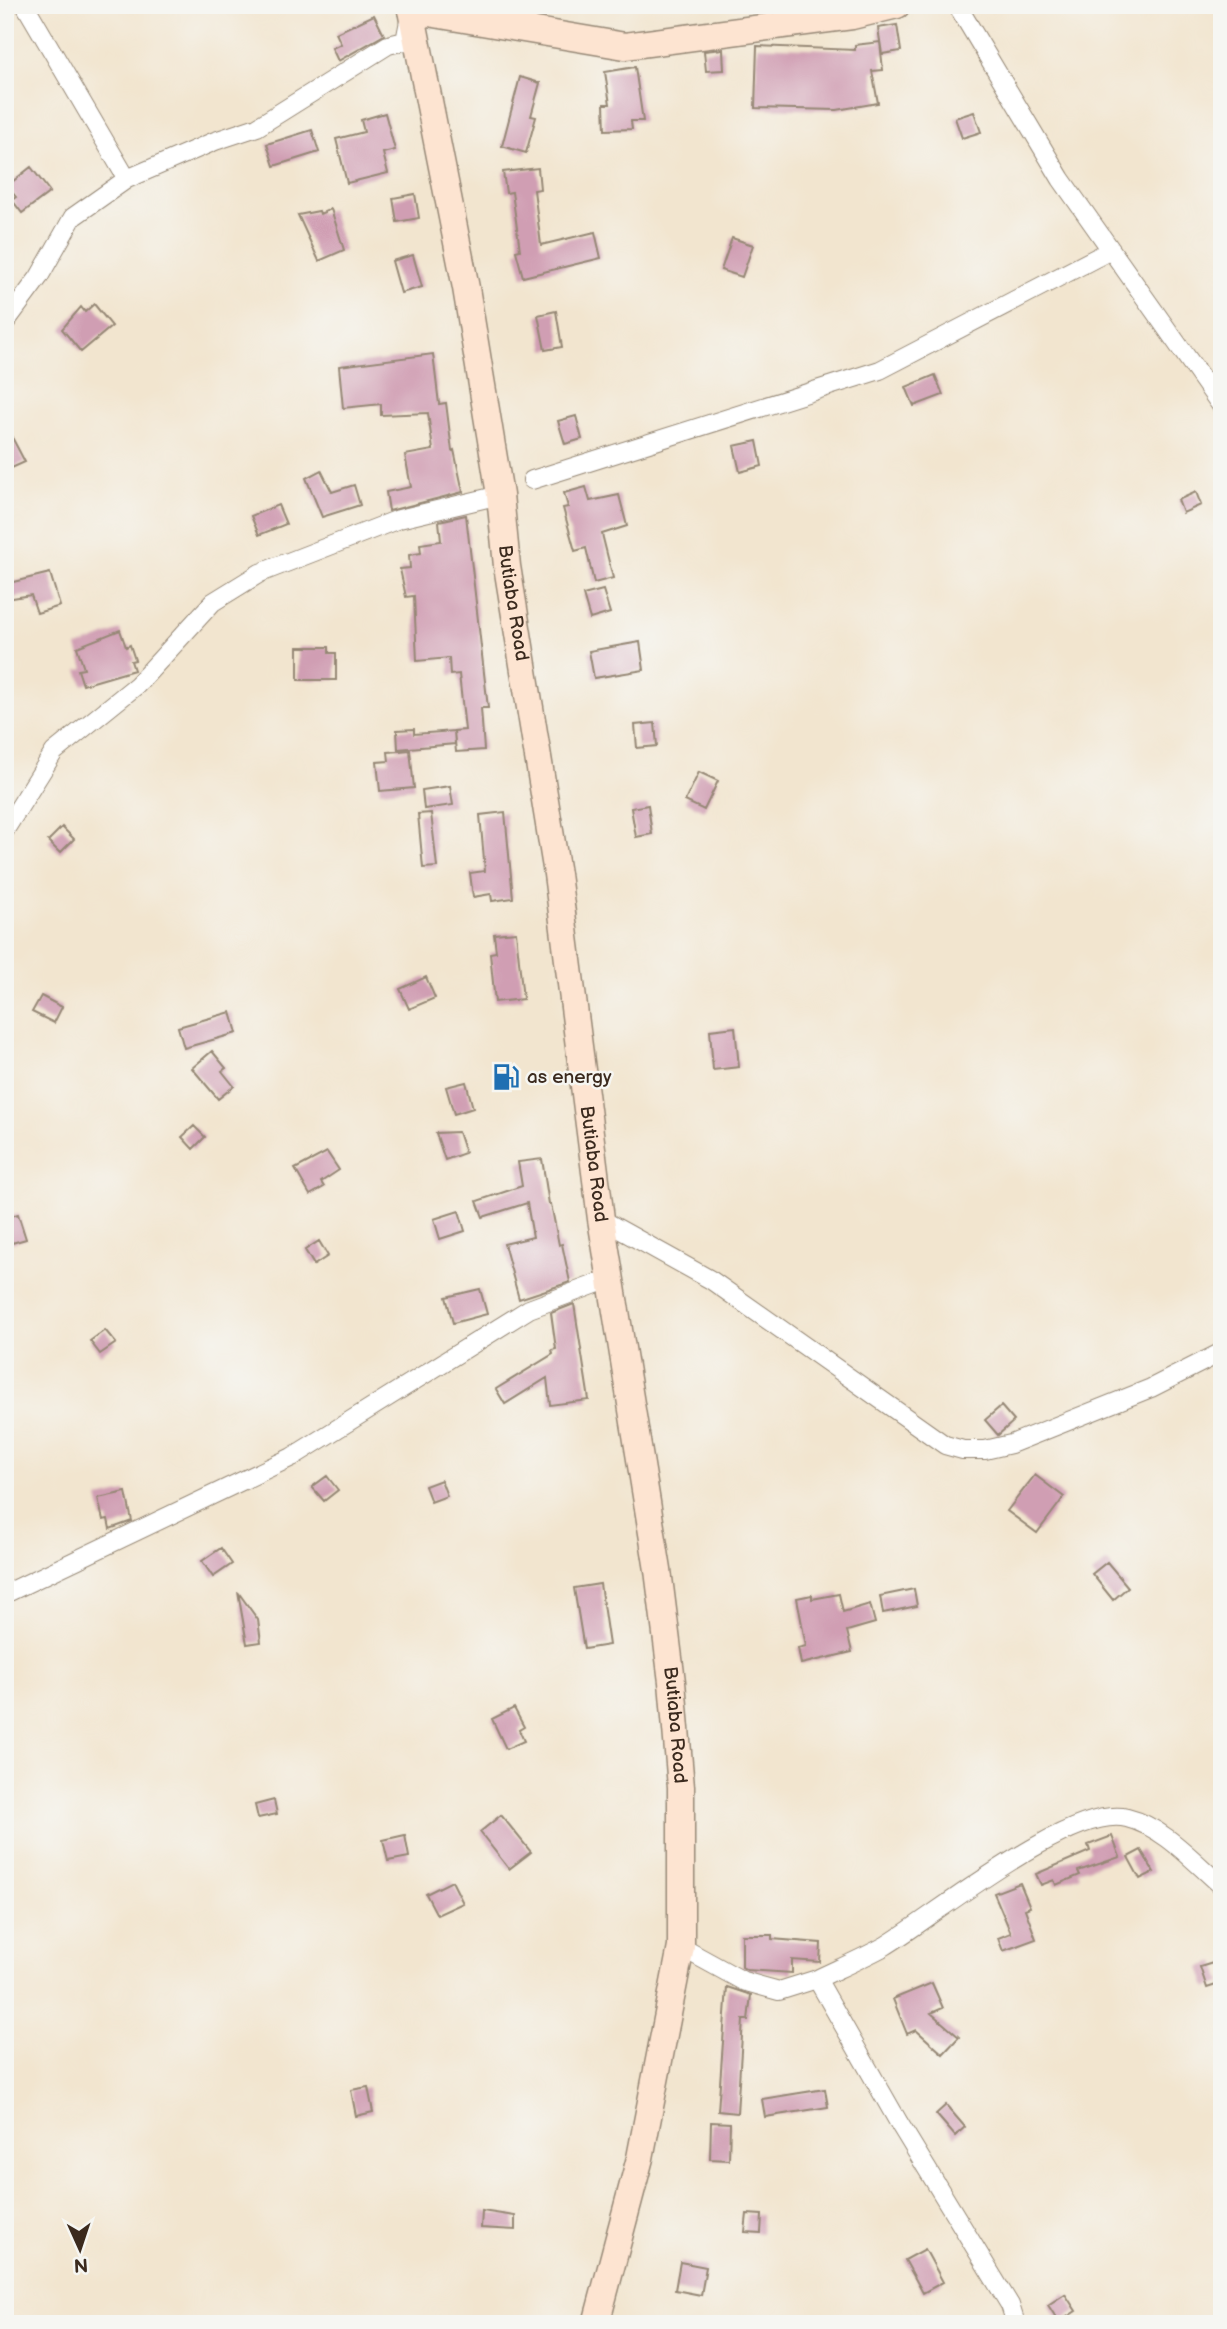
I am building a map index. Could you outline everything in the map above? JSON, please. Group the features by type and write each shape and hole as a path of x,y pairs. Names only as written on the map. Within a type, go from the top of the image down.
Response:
{"main road":[{"path":"410,8 625,46 852,16 897,5"},
{"name":"Butiaba Road","path":"410,8 466,288 499,495 507,566 557,874 601,1219 673,1682 681,1787 681,1947 640,2158 596,2324"}],"street":[{"path":"25,5 127,178"},
{"path":"957,5 1061,179 1222,407"},
{"path":"5,323 39,276 73,217 127,178 215,141 257,127 388,45 405,41 410,8"},
{"path":"532,480 880,370 1111,250"},
{"path":"5,830 54,752 136,685 213,602 260,573 399,519 499,495"},
{"path":"601,1219 711,1280 945,1445 963,1450 985,1450 1011,1444 1151,1388 1222,1352"},
{"path":"5,1594 292,1457 512,1317 612,1278"},
{"path":"681,1947 743,1981 779,1990 817,1979 884,1946 1002,1866 1082,1825 1104,1818 1124,1817 1143,1823 1222,1886"},
{"path":"817,1979 899,2123 1010,2305 1016,2324"}],"building":[{"path":"374,15 384,35 338,61 332,48 341,44 336,33"},
{"path":"897,25 901,51 882,54 878,28"},
{"path":"880,42 883,70 872,71 878,103 837,110 755,108 757,46 855,50 855,45"},
{"path":"723,49 724,70 706,71 704,51"},
{"path":"635,67 643,121 631,121 632,129 605,130 604,104 610,104 605,72"},
{"path":"520,77 540,83 531,116 536,117 526,153 502,146"},
{"path":"974,112 981,132 962,138 955,118"},
{"path":"385,113 395,150 383,153 388,173 347,183 336,139 364,132 361,120"},
{"path":"312,130 319,152 274,166 267,144"},
{"path":"31,167 50,192 22,213 12,200 16,197 7,186"},
{"path":"538,168 540,189 534,190 541,245 595,232 601,258 523,277 516,251 520,250 512,192 506,193 503,172"},
{"path":"415,194 419,218 397,222 393,198"},
{"path":"331,209 344,250 319,261 298,215 319,211 320,214"},
{"path":"732,238 753,245 742,277 721,270"},
{"path":"413,255 422,287 401,293 392,261"},
{"path":"94,304 112,326 81,352 62,329 81,307 85,312"},
{"path":"556,311 562,347 545,350 538,315"},
{"path":"433,354 439,404 446,403 452,451 454,450 463,492 389,511 386,492 411,487 405,455 433,450 428,413 381,415 381,404 343,408 339,366"},
{"path":"935,375 943,395 914,406 906,387"},
{"path":"576,416 582,439 565,444 558,421"},
{"path":"5,424 25,462 5,471"},
{"path":"757,441 762,466 740,472 734,446"},
{"path":"321,470 332,492 354,485 360,505 322,517 306,478"},
{"path":"586,487 590,501 619,495 627,526 602,534 613,578 594,583 586,548 575,551 563,508 568,507 564,493"},
{"path":"1196,492 1201,505 1183,513 1178,500"},
{"path":"278,505 286,524 259,535 251,516"},
{"path":"466,515 488,708 481,708 484,750 456,752 454,731 465,730 459,674 450,675 449,658 417,661 414,596 406,597 400,569 410,568 409,555 421,553 420,544 441,541 439,521"},
{"path":"50,573 60,606 37,613 31,595 6,599 5,584"},
{"path":"603,590 610,613 590,619 583,595"},
{"path":"120,630 126,647 130,645 135,660 131,661 134,670 83,685 78,670 84,669 77,647"},
{"path":"640,642 644,670 594,678 589,651"},
{"path":"298,647 329,647 329,653 336,653 336,680 298,680"},
{"path":"655,723 657,746 637,748 635,725"},
{"path":"414,729 414,734 454,731 455,744 398,749 397,730"},
{"path":"410,750 414,788 380,791 377,762 389,761 388,752"},
{"path":"699,772 718,781 704,810 685,801"},
{"path":"450,786 453,805 424,809 422,790"},
{"path":"648,805 652,834 636,837 631,808"},
{"path":"505,812 513,898 492,901 491,894 473,897 470,873 485,871 480,815"},
{"path":"431,813 437,867 423,868 418,814"},
{"path":"62,827 74,839 60,853 48,841"},
{"path":"516,932 523,999 495,1002 490,953 496,952 494,934"},
{"path":"426,977 435,998 409,1009 400,989"},
{"path":"41,996 62,1007 54,1023 32,1012"},
{"path":"231,1012 237,1033 184,1048 178,1027"},
{"path":"735,1027 739,1067 713,1070 710,1030"},
{"path":"212,1051 226,1068 222,1071 234,1086 218,1099 192,1068"},
{"path":"466,1082 473,1108 454,1114 446,1087"},
{"path":"194,1126 205,1137 193,1149 182,1137"},
{"path":"458,1132 465,1153 445,1160 436,1133"},
{"path":"327,1152 339,1170 321,1182 324,1187 310,1195 295,1169"},
{"path":"542,1159 549,1204 559,1245 562,1244 570,1282 519,1299 504,1244 533,1237 527,1203 483,1217 477,1201 522,1186 518,1162"},
{"path":"459,1211 465,1231 440,1239 434,1219"},
{"path":"18,1214 26,1239 12,1243 5,1218"},
{"path":"319,1241 328,1256 314,1265 305,1250"},
{"path":"480,1289 487,1314 453,1323 446,1297"},
{"path":"574,1304 589,1400 550,1405 547,1378 505,1404 496,1389 553,1354 552,1350 556,1349 551,1313"},
{"path":"105,1330 116,1343 100,1354 90,1341"},
{"path":"1001,1406 1014,1421 998,1435 985,1420"},
{"path":"1035,1475 1064,1497 1037,1533 1007,1511"},
{"path":"327,1476 338,1490 324,1501 312,1487"},
{"path":"441,1480 447,1496 431,1502 425,1486"},
{"path":"126,1492 132,1521 110,1529 108,1519 103,1520 98,1498"},
{"path":"221,1548 232,1564 213,1577 202,1561"},
{"path":"1107,1562 1128,1587 1113,1600 1092,1574"},
{"path":"600,1584 609,1645 584,1649 574,1588"},
{"path":"914,1589 917,1606 883,1613 880,1596"},
{"path":"238,1592 258,1620 261,1642 247,1644"},
{"path":"839,1594 843,1612 870,1604 875,1623 847,1631 852,1652 801,1664 798,1648 806,1646 797,1598 812,1595 812,1599"},
{"path":"514,1708 524,1727 519,1730 524,1741 506,1749 492,1719"},
{"path":"274,1800 277,1814 258,1818 255,1805"},
{"path":"501,1815 531,1852 509,1869 480,1832"},
{"path":"405,1835 409,1857 388,1861 383,1840"},
{"path":"1112,1836 1120,1857 1078,1871 1080,1875 1056,1885 1054,1880 1041,1885 1036,1874 1090,1851 1088,1845"},
{"path":"1141,1850 1154,1872 1140,1879 1128,1857"},
{"path":"452,1881 463,1903 437,1915 426,1894"},
{"path":"1020,1883 1030,1907 1025,1909 1036,1939 1003,1951 998,1938 1011,1933 994,1893"},
{"path":"742,1935 772,1935 772,1939 821,1943 820,1962 792,1960 792,1973 747,1970 742,1967"},
{"path":"1216,1962 1222,1983 1207,1988 1200,1967"},
{"path":"932,1983 943,2008 931,2013 959,2037 943,2054 916,2030 907,2034 893,1999"},
{"path":"727,1987 751,1995 748,2020 743,2020 737,2113 718,2111"},
{"path":"368,2087 373,2112 356,2116 351,2090"},
{"path":"825,2089 828,2107 765,2117 762,2099"},
{"path":"946,2105 965,2127 955,2136 936,2114"},
{"path":"711,2122 730,2123 729,2160 710,2159"},
{"path":"482,2211 515,2216 515,2230 481,2228"},
{"path":"747,2214 762,2215 761,2233 745,2232"},
{"path":"925,2249 943,2282 923,2293 905,2260"},
{"path":"680,2262 706,2267 701,2295 675,2290"},
{"path":"1065,2294 1076,2311 1059,2322 1048,2305"}],"place":[{"name":"as energy","path":"506,1077"}]}
